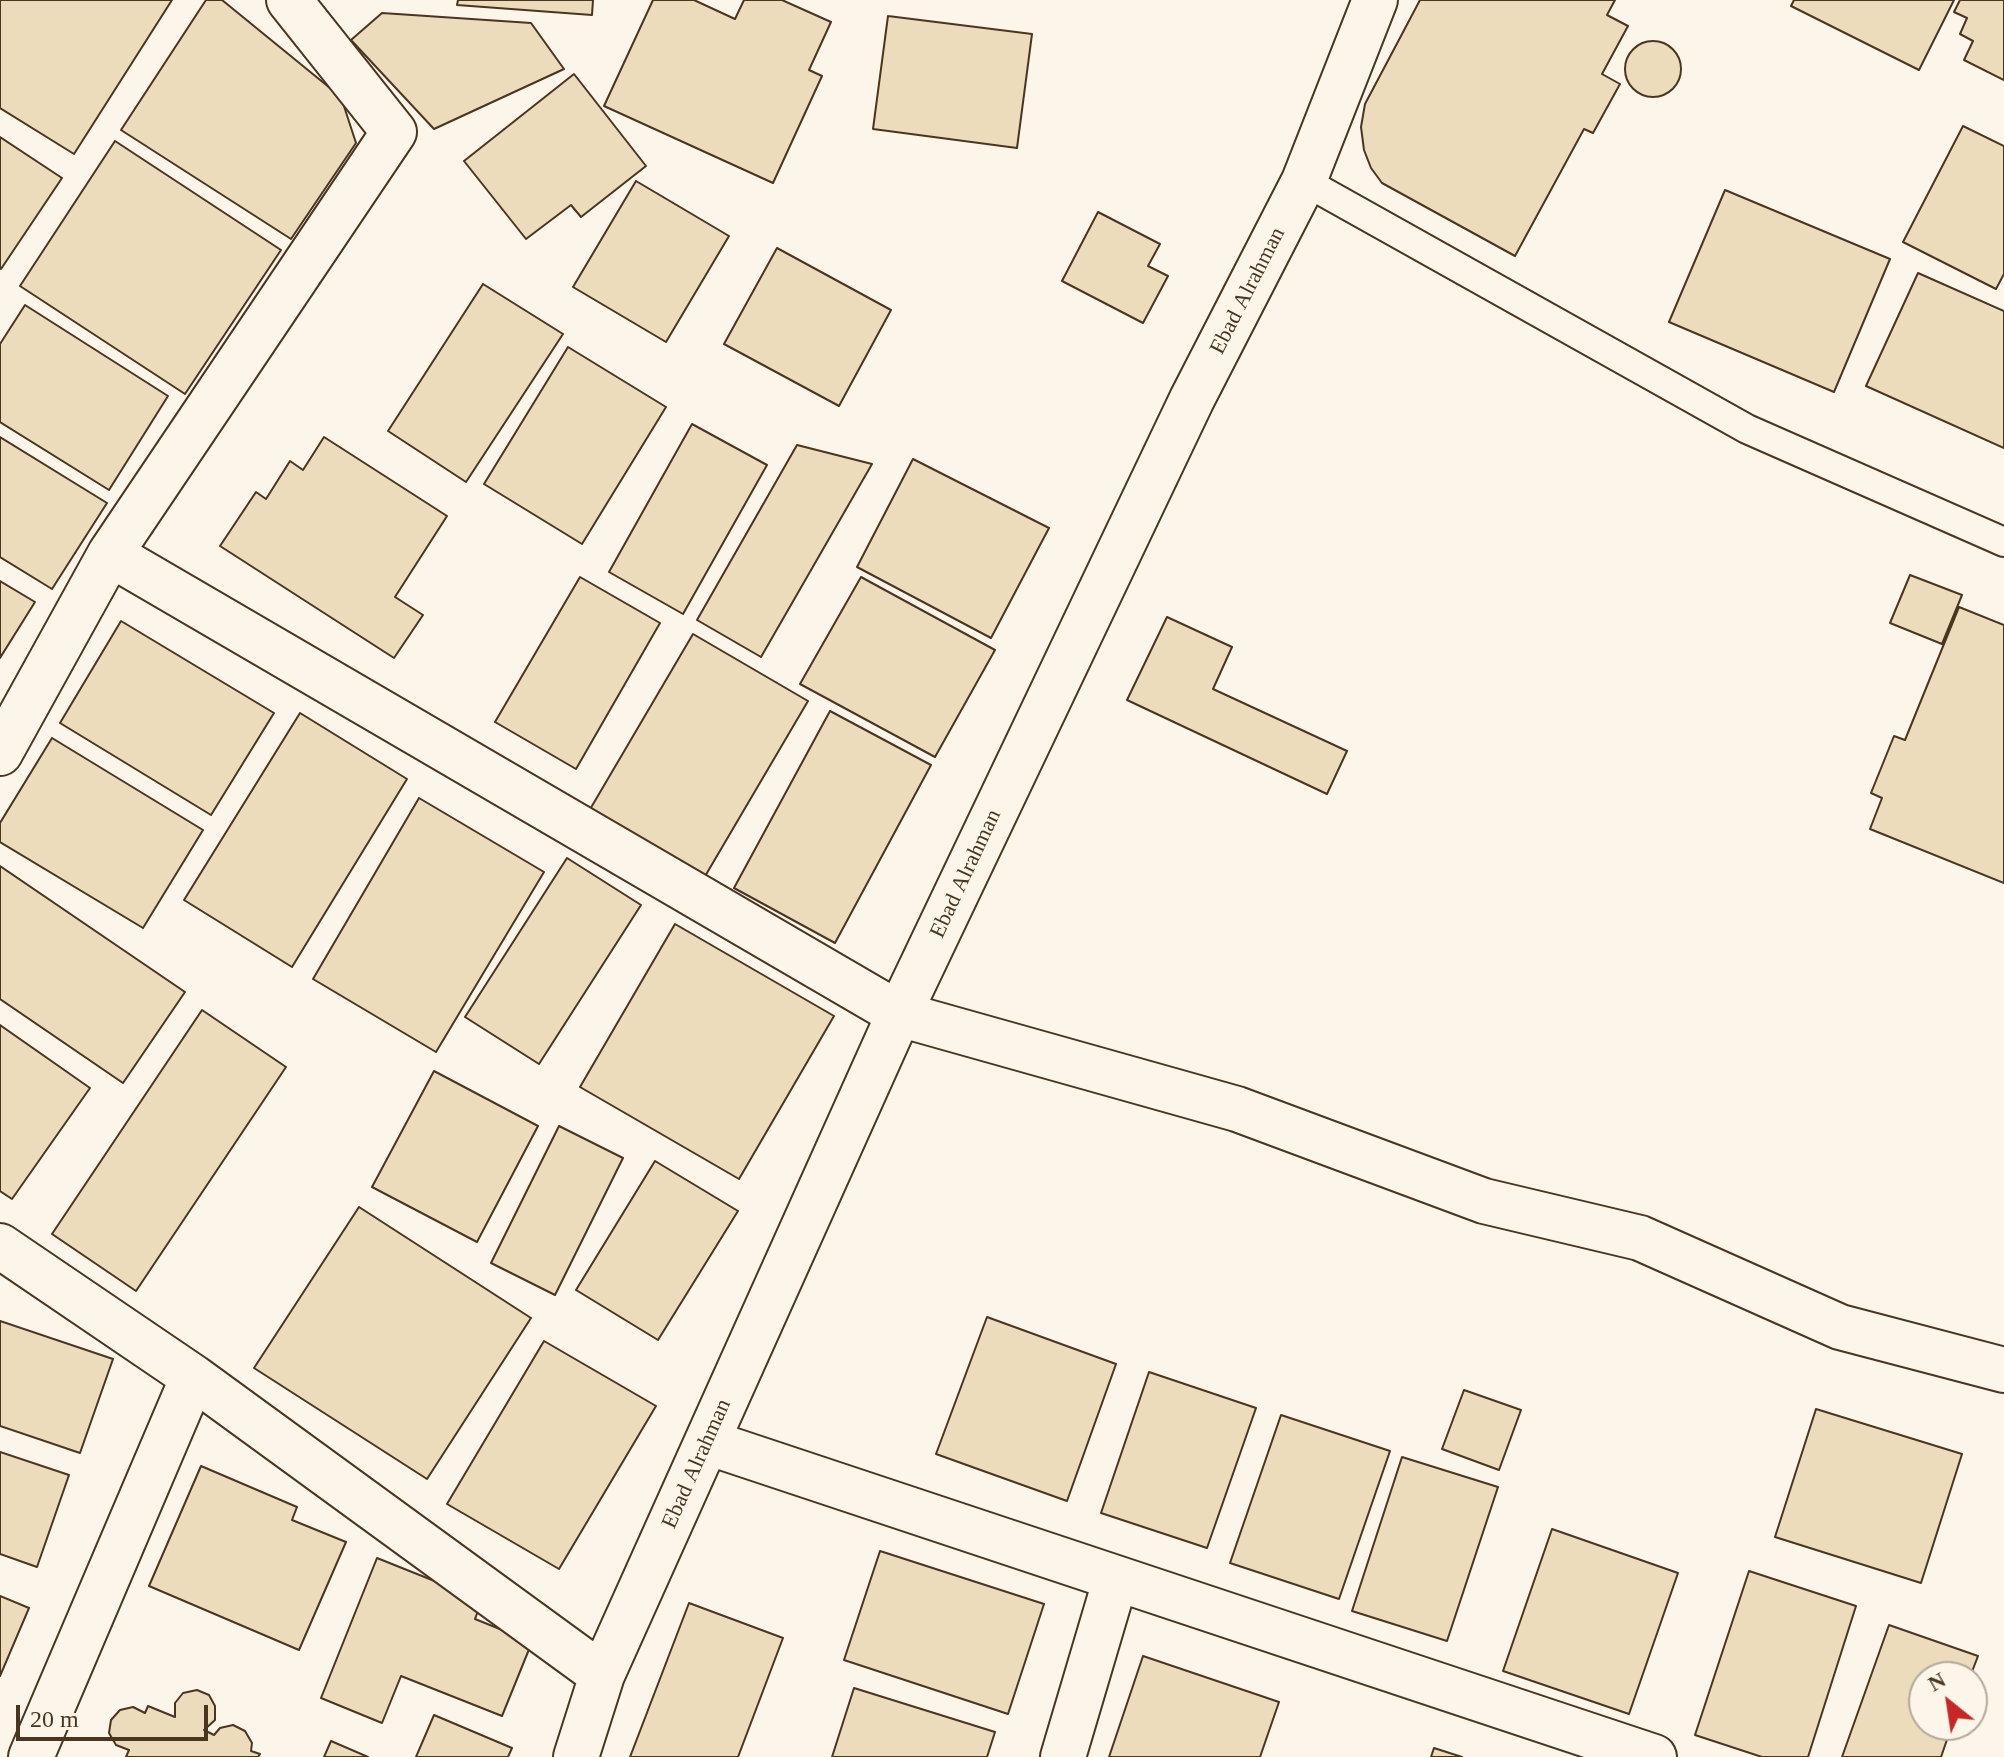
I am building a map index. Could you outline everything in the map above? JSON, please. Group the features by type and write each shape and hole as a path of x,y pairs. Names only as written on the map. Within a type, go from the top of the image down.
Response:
{"street":[{"path":"0,753 110,554 394,132 289,0"},
{"name":"Ebad Alrahman","path":"576,1757 602,1675 899,1014 1192,399 1304,181 1375,0"},
{"path":"110,554 899,1014 1237,1109 1484,1201 1640,1238 1840,1327 2004,1370"},
{"path":"0,1246 193,1377 602,1675"},
{"path":"31,1757 193,1377"},
{"path":"707,1442 1646,1756"},
{"path":"1063,1757 1116,1578"}],"lane":[{"path":"1304,181 1747,429 2004,542"}],"building":[{"path":"0,0 172,0 74,154 0,108"},
{"path":"206,0 222,0 341,97 356,143 291,239 121,130"},
{"path":"458,0 593,0 592,15 457,5"},
{"path":"653,0 694,0 735,19 744,0 782,0 831,22 809,70 822,76 773,183 604,106"},
{"path":"1420,0 1615,0 1607,15 1628,26 1602,74 1620,84 1593,133 1584,129 1515,256 1382,183 1371,168 1364,150 1361,127 1365,104"},
{"path":"1794,0 1954,0 1919,70 1791,6"},
{"path":"1960,0 2004,0 2004,80 1964,60 1973,41 1960,34 1967,18 1954,12"},
{"path":"382,13 531,23 564,69 434,129 351,40"},
{"path":"888,16 1032,34 1017,148 873,129"},
{"path":"1653,41 1673,49 1681,69 1673,89 1653,97 1633,89 1625,69 1633,49"},
{"path":"574,74 646,166 581,217 571,205 526,239 464,161"},
{"path":"1963,126 2004,146 2004,274 1996,289 1903,242"},
{"path":"0,137 62,178 1,269 0,268"},
{"path":"115,141 281,250 185,394 20,286"},
{"path":"636,181 729,236 666,342 573,287"},
{"path":"1725,190 1890,259 1834,392 1669,322"},
{"path":"1098,212 1160,244 1148,266 1168,276 1143,323 1062,281"},
{"path":"777,248 891,310 839,406 724,344"},
{"path":"1918,273 2004,311 2004,448 1866,386"},
{"path":"483,284 563,334 466,482 388,431"},
{"path":"25,305 168,396 109,490 0,422 0,344"},
{"path":"568,347 666,407 582,544 484,484"},
{"path":"692,424 767,465 683,614 609,572"},
{"path":"0,437 107,503 52,589 0,557"},
{"path":"324,437 447,516 395,597 423,615 394,658 220,546 256,492 266,499 290,461 303,470"},
{"path":"797,445 872,464 761,657 697,620"},
{"path":"913,459 1049,528 991,638 857,567"},
{"path":"1910,575 1962,595 1942,644 1890,623"},
{"path":"580,577 660,623 576,769 495,722"},
{"path":"861,577 995,650 935,757 800,684"},
{"path":"0,581 35,602 0,658"},
{"path":"1959,607 2004,625 2004,883 1870,829 1882,798 1871,793 1894,736 1905,740"},
{"path":"1167,617 1232,647 1213,689 1347,751 1327,794 1127,700"},
{"path":"121,621 274,713 211,815 60,723"},
{"path":"693,634 808,701 704,878 589,811"},
{"path":"830,711 931,765 835,943 734,888"},
{"path":"300,713 407,779 292,967 184,900"},
{"path":"52,738 203,830 143,928 0,842 0,823"},
{"path":"419,798 544,872 436,1052 313,979"},
{"path":"567,858 641,905 539,1064 465,1017"},
{"path":"0,866 185,992 123,1083 0,999"},
{"path":"675,924 834,1016 739,1179 580,1087"},
{"path":"202,1010 286,1067 136,1291 52,1234"},
{"path":"0,1025 90,1088 12,1199 0,1191"},
{"path":"434,1071 538,1126 477,1242 372,1187"},
{"path":"559,1126 623,1158 555,1295 491,1263"},
{"path":"655,1161 738,1211 658,1340 576,1290"},
{"path":"359,1207 531,1318 427,1479 254,1368"},
{"path":"987,1317 1116,1364 1067,1501 936,1454"},
{"path":"0,1321 113,1359 80,1453 0,1426"},
{"path":"544,1341 656,1406 559,1569 447,1504"},
{"path":"1149,1372 1256,1408 1207,1548 1101,1513"},
{"path":"1464,1390 1521,1410 1499,1470 1442,1449"},
{"path":"1816,1409 1962,1454 1921,1583 1775,1537"},
{"path":"1281,1415 1390,1451 1339,1599 1230,1563"},
{"path":"0,1452 69,1475 37,1567 0,1554"},
{"path":"1402,1457 1498,1487 1447,1641 1352,1611"},
{"path":"201,1466 297,1507 292,1520 346,1542 299,1650 149,1586"},
{"path":"1552,1529 1678,1573 1629,1714 1503,1671"},
{"path":"880,1551 1044,1604 1008,1714 844,1660"},
{"path":"377,1558 482,1600 475,1619 532,1642 502,1716 401,1676 382,1723 321,1698"},
{"path":"1749,1571 1856,1606 1808,1757 1762,1757 1695,1735"},
{"path":"0,1596 29,1608 0,1676"},
{"path":"689,1603 783,1638 738,1757 630,1757"},
{"path":"1889,1625 1978,1656 1976,1661 1908,1661 1908,1741 1946,1741 1941,1757 1842,1757"},
{"path":"1143,1656 1279,1702 1260,1757 1109,1757"},
{"path":"854,1688 995,1732 987,1757 832,1757"},
{"path":"197,1690 209,1695 215,1706 215,1720 204,1730 214,1735 220,1728 233,1725 245,1731 252,1743 251,1751 260,1754 258,1757 126,1757 129,1750 116,1745 109,1733 111,1720 120,1710 133,1707 145,1713 148,1706 175,1717 175,1703 183,1693"},
{"path":"434,1715 512,1748 508,1757 416,1757"},
{"path":"331,1741 368,1757 324,1757"},
{"path":"1434,1748 1462,1757 1431,1757"}]}
